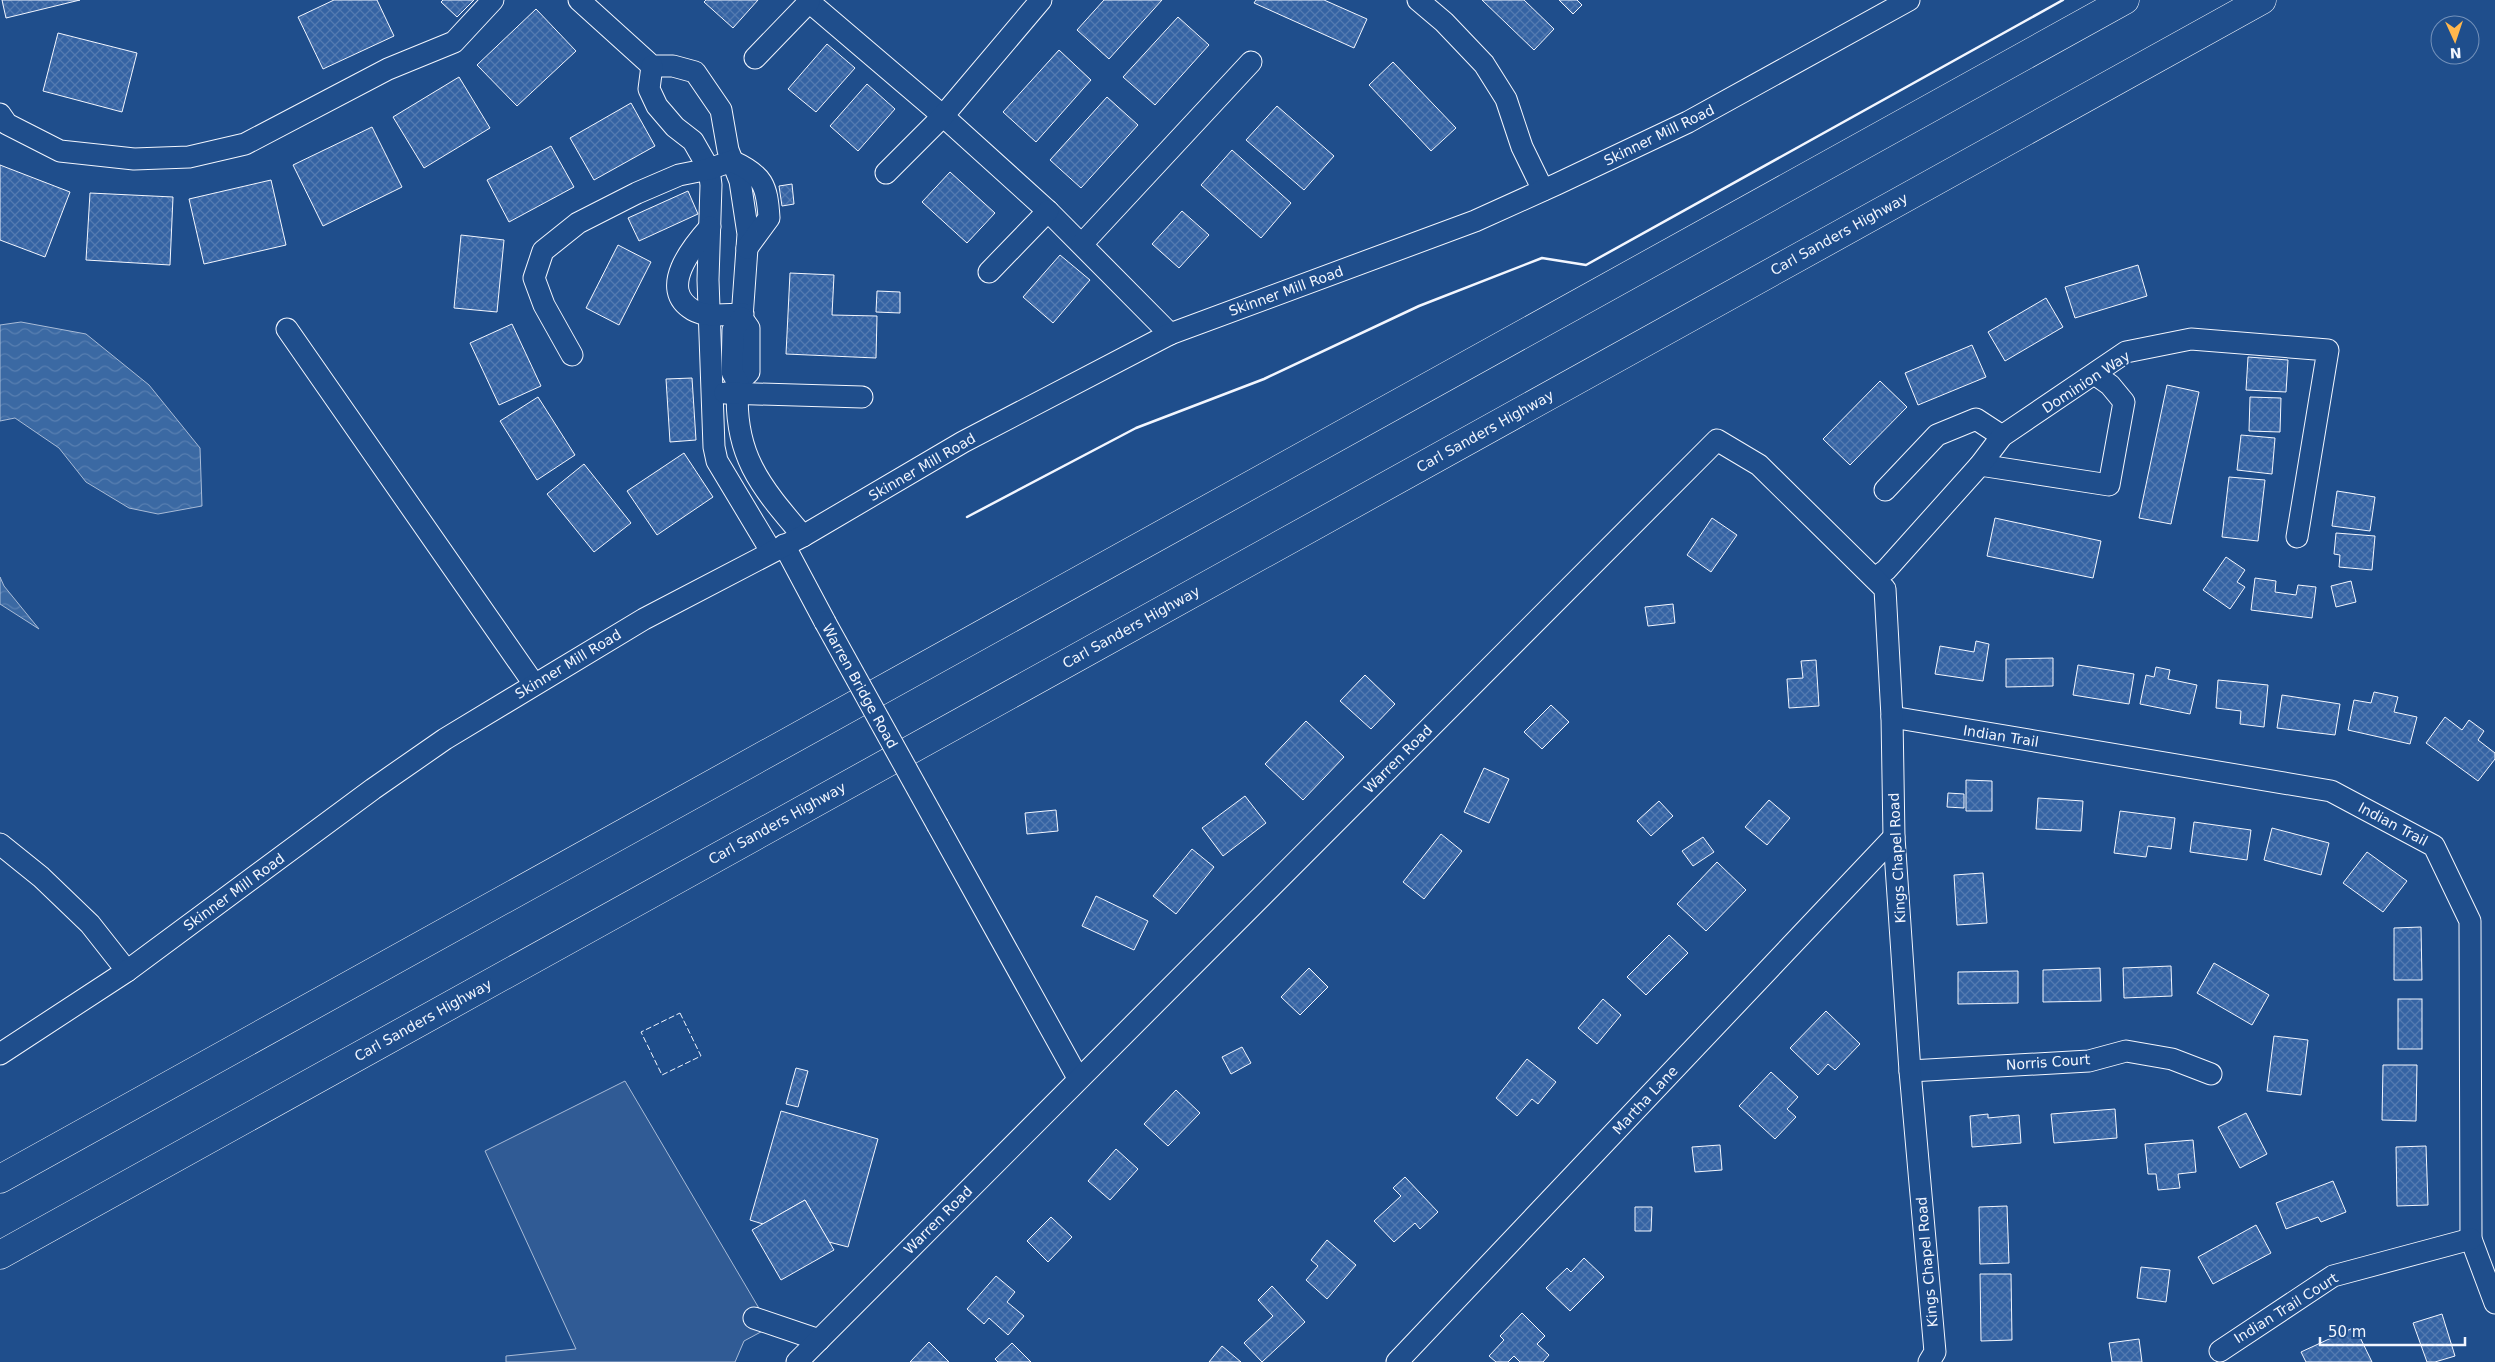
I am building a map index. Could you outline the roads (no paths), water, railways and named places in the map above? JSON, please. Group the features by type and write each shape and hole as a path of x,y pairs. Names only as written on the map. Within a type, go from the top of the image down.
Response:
{"highway":[{"path":"0,1178 2124,0"},
{"name":"Carl Sanders Highway","path":"0,1255 2262,0"}],"street":[{"path":"0,114 7,124 60,151 134,159 180,158 236,147 388,70 454,42 494,0"},
{"path":"579,0 652,66 674,66 695,72 721,110 728,150 740,181 748,234 742,316 749,328 749,372 738,388 739,433 743,449 770,497 803,536"},
{"path":"886,173 942,116 1041,0"},
{"path":"1418,0 1444,22 1484,64 1506,99 1522,147 1542,190"},
{"name":"Skinner Mill Road","path":"0,1054 127,970 373,789 445,739 644,619 803,536 963,442 1170,334 1475,221 1688,122 1876,8 1909,0"},
{"path":"755,58 808,1 942,116 1048,211 1170,334"},
{"path":"1082,244 1251,62"},
{"path":"652,66 649,89 657,106 674,127 693,141 709,169"},
{"path":"572,355 544,305 534,278 544,251 578,223 637,193 679,175 709,169 732,161"},
{"name":"Warren Bridge Road","path":"709,169 711,186 709,314 711,392 714,447 717,461 778,548 825,622 1078,1078"},
{"path":"988,272 1048,211"},
{"path":"710,228 693,246 682,264 678,279 679,291 685,303 693,310 709,314 742,316"},
{"path":"287,329 534,684"},
{"name":"Dominion Way","path":"1875,578 1886,570 1980,465 2002,436 2096,375 2126,352 2191,339 2328,350 2297,537"},
{"path":"1980,465 2109,485 2124,402 2110,385 2096,375"},
{"path":"711,392 738,388 862,397"},
{"path":"1885,490 1937,435 1976,418 2002,436"},
{"name":"Kings Chapel Road","path":"1717,440 1759,465 1885,589 1892,718 1894,837 1932,1357"},
{"name":"Warren Road","path":"797,1362 1078,1078 1717,440"},
{"name":"Indian Trail","path":"1892,718 2331,791 2434,846 2470,921 2471,1239 2495,1303"},
{"name":"Martha Lane","path":"1397,1362 1894,837"},
{"path":"0,844 42,877 90,924 127,970"},
{"name":"Norris Court","path":"1910,1071 2089,1061 2126,1051 2172,1059 2211,1074"},
{"name":"Indian Trail Court","path":"2220,1351 2333,1276 2471,1239"},
{"path":"754,1318 819,1340"}],"water":[{"path":"21,322 86,334 149,385 200,448 202,506 158,514 129,508 86,482 59,448 15,418 0,421 0,325"},
{"path":"0,577 4,586 39,629 0,604"}]}
